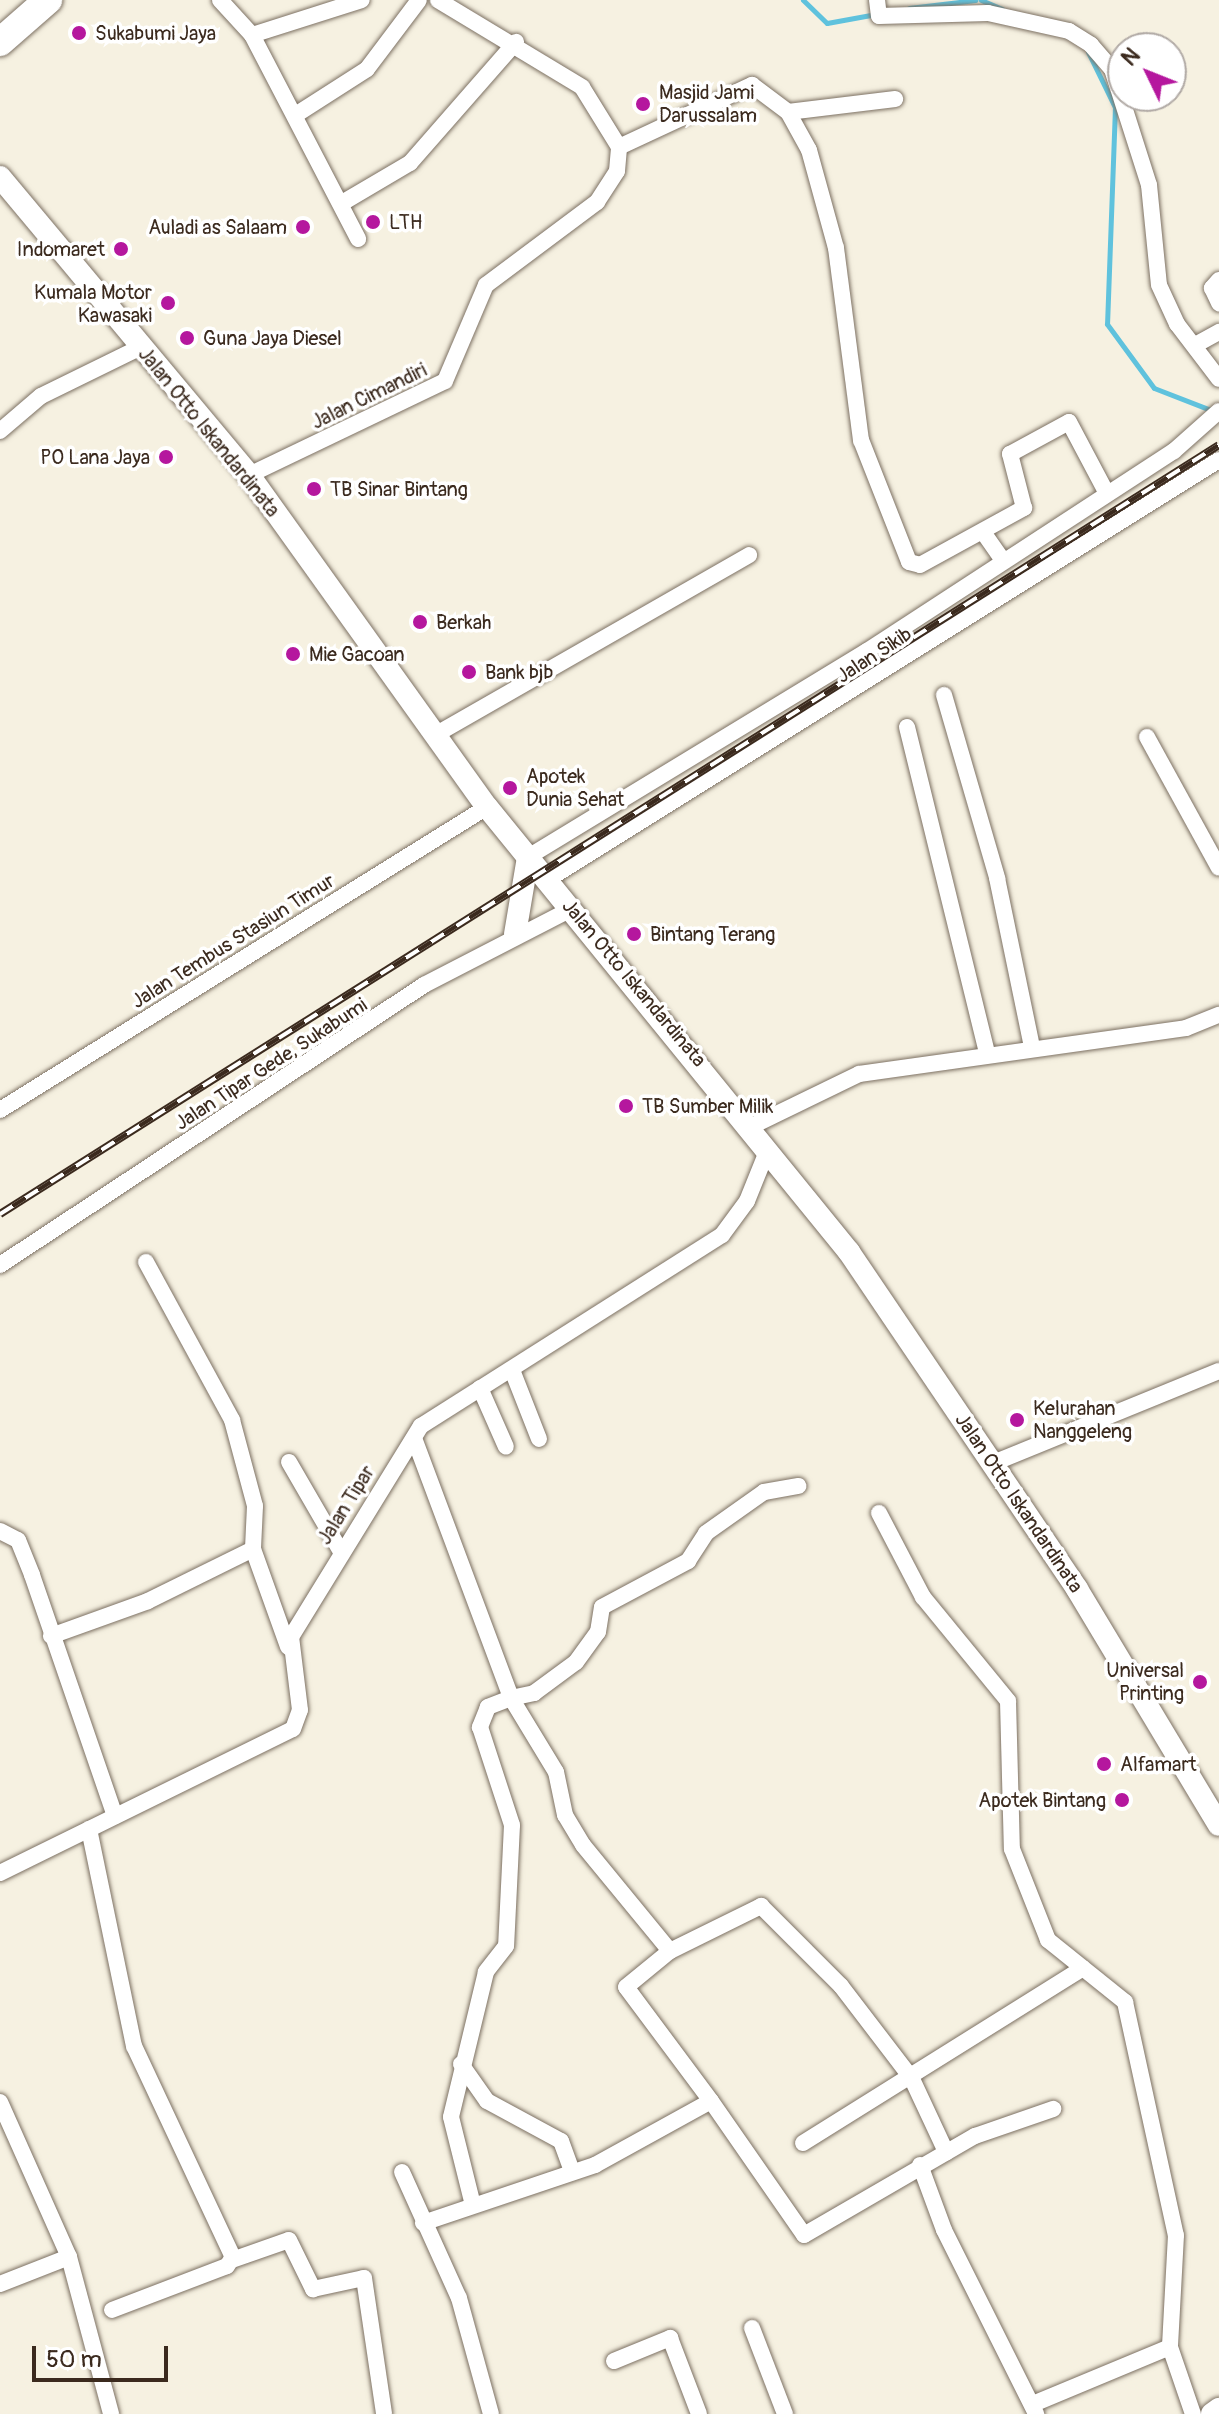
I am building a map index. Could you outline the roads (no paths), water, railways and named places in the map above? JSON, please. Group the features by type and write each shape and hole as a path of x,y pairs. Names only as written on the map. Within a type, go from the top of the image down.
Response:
{"highway":[{"path":"0,42 48,0"}],"main road":[{"name":"Jalan Otto Iskandardinata","path":"0,177 139,348 249,475 487,807 752,1126 1077,1589 1219,1825"},
{"path":"515,934 528,857"},
{"path":"1212,2414 1219,2409"}],"street":[{"path":"220,0 252,35 297,114 358,239"},
{"path":"252,35 362,0"},
{"path":"297,114 367,69 419,0"},
{"path":"438,0 516,42 582,87 619,147 752,85 788,112 809,150 836,248 861,440 906,557 920,565 983,532 1025,505 1013,451 1069,422 1106,492"},
{"path":"877,8 988,13 1041,30 1069,31 1112,69 1154,204 1159,285 1177,324 1197,344 1219,379"},
{"path":"342,203 410,163 516,42"},
{"path":"788,112 895,99"},
{"name":"Jalan Cimandiri","path":"249,475 445,381 486,285 597,202 617,171 619,147"},
{"path":"1219,280 1212,288 1219,303"},
{"path":"1197,344 1219,332"},
{"path":"0,431 41,396 139,348"},
{"path":"528,857 867,651 1201,429 1219,412"},
{"name":"Jalan Sikib","path":"547,880 1219,460"},
{"path":"1204,469 1219,482"},
{"path":"983,532 1002,559"},
{"path":"435,735 749,555"},
{"path":"944,695 997,878 1032,1047"},
{"path":"907,727 987,1052"},
{"path":"1147,737 1219,868"},
{"name":"Jalan Tembus Stasiun Timur","path":"0,1110 487,807"},
{"name":"Jalan Tipar Gede, Sukabumi","path":"0,1265 424,985 515,934 571,909"},
{"path":"752,1126 859,1074 987,1052 1186,1028 1219,1015"},
{"name":"Jalan Tipar","path":"288,1647 340,1550 414,1438 435,1412 512,1370 722,1235 747,1201 768,1149"},
{"path":"0,1873 293,1729 300,1710 288,1647 253,1549 255,1506 232,1420 146,1262"},
{"path":"512,1370 539,1439"},
{"path":"991,1464 1219,1371"},
{"path":"480,1388 506,1447"},
{"path":"414,1438 511,1698 556,1772 565,1815 583,1845 670,1951"},
{"path":"289,1462 340,1550"},
{"path":"473,2205 451,2117 461,2064 486,1972 506,1946 512,1825 480,1727 488,1707 534,1693 576,1662 598,1632 602,1607 688,1561 706,1533 764,1492 798,1486"},
{"path":"879,1513 917,1589 1008,1701 1012,1849 1054,1951 1083,1968 1125,2002 1143,2066 1176,2235 1170,2347 1193,2414"},
{"path":"0,1531 18,1540 115,1816"},
{"path":"51,1636 148,1601 253,1549"},
{"path":"89,1829 134,2046 197,2168 232,2260"},
{"path":"946,2152 912,2079 841,1986 764,1907 670,1951 626,1990 711,2101 800,2235 946,2152 1053,2109"},
{"path":"803,2143 912,2079 1083,1968"},
{"path":"461,2064 487,2101 561,2141 572,2171"},
{"path":"423,2223 572,2171 645,2141 711,2101"},
{"path":"0,2102 69,2257 111,2414"},
{"path":"920,2165 944,2230 1034,2409 1170,2347"},
{"path":"402,2172 459,2298 491,2414"},
{"path":"112,2310 289,2240 313,2289 364,2278 384,2414"},
{"path":"0,2284 69,2257"},
{"path":"752,2328 785,2414"},
{"path":"614,2361 670,2338 699,2414"}],"waterway":[{"path":"803,0 827,23 876,14"},
{"path":"909,8 976,0"},
{"path":"981,0 1002,9"},
{"path":"1088,52 1115,107 1107,324 1154,388 1216,412"}],"railway":[{"path":"0,1214 1219,445"}],"place":[{"name":"Sukabumi Jaya","path":"79,33"},
{"name":"Masjid Jami Darussalam","path":"643,104"},
{"name":"LTH","path":"373,222"},
{"name":"Auladi as Salaam","path":"303,227"},
{"name":"Indomaret","path":"121,249"},
{"name":"Kumala Motor Kawasaki","path":"168,303"},
{"name":"Guna Jaya Diesel","path":"187,338"},
{"name":"PO Lana Jaya","path":"166,457"},
{"name":"TB Sinar Bintang","path":"314,489"},
{"name":"Berkah","path":"420,622"},
{"name":"Mie Gacoan","path":"293,654"},
{"name":"Bank bjb","path":"469,672"},
{"name":"Apotek Dunia Sehat","path":"510,788"},
{"name":"Bintang Terang","path":"634,934"},
{"name":"TB Sumber Milik","path":"626,1106"},
{"name":"Kelurahan Nanggeleng","path":"1017,1420"},
{"name":"Universal Printing","path":"1200,1682"},
{"name":"Alfamart","path":"1104,1764"},
{"name":"Apotek Bintang","path":"1122,1800"}]}
